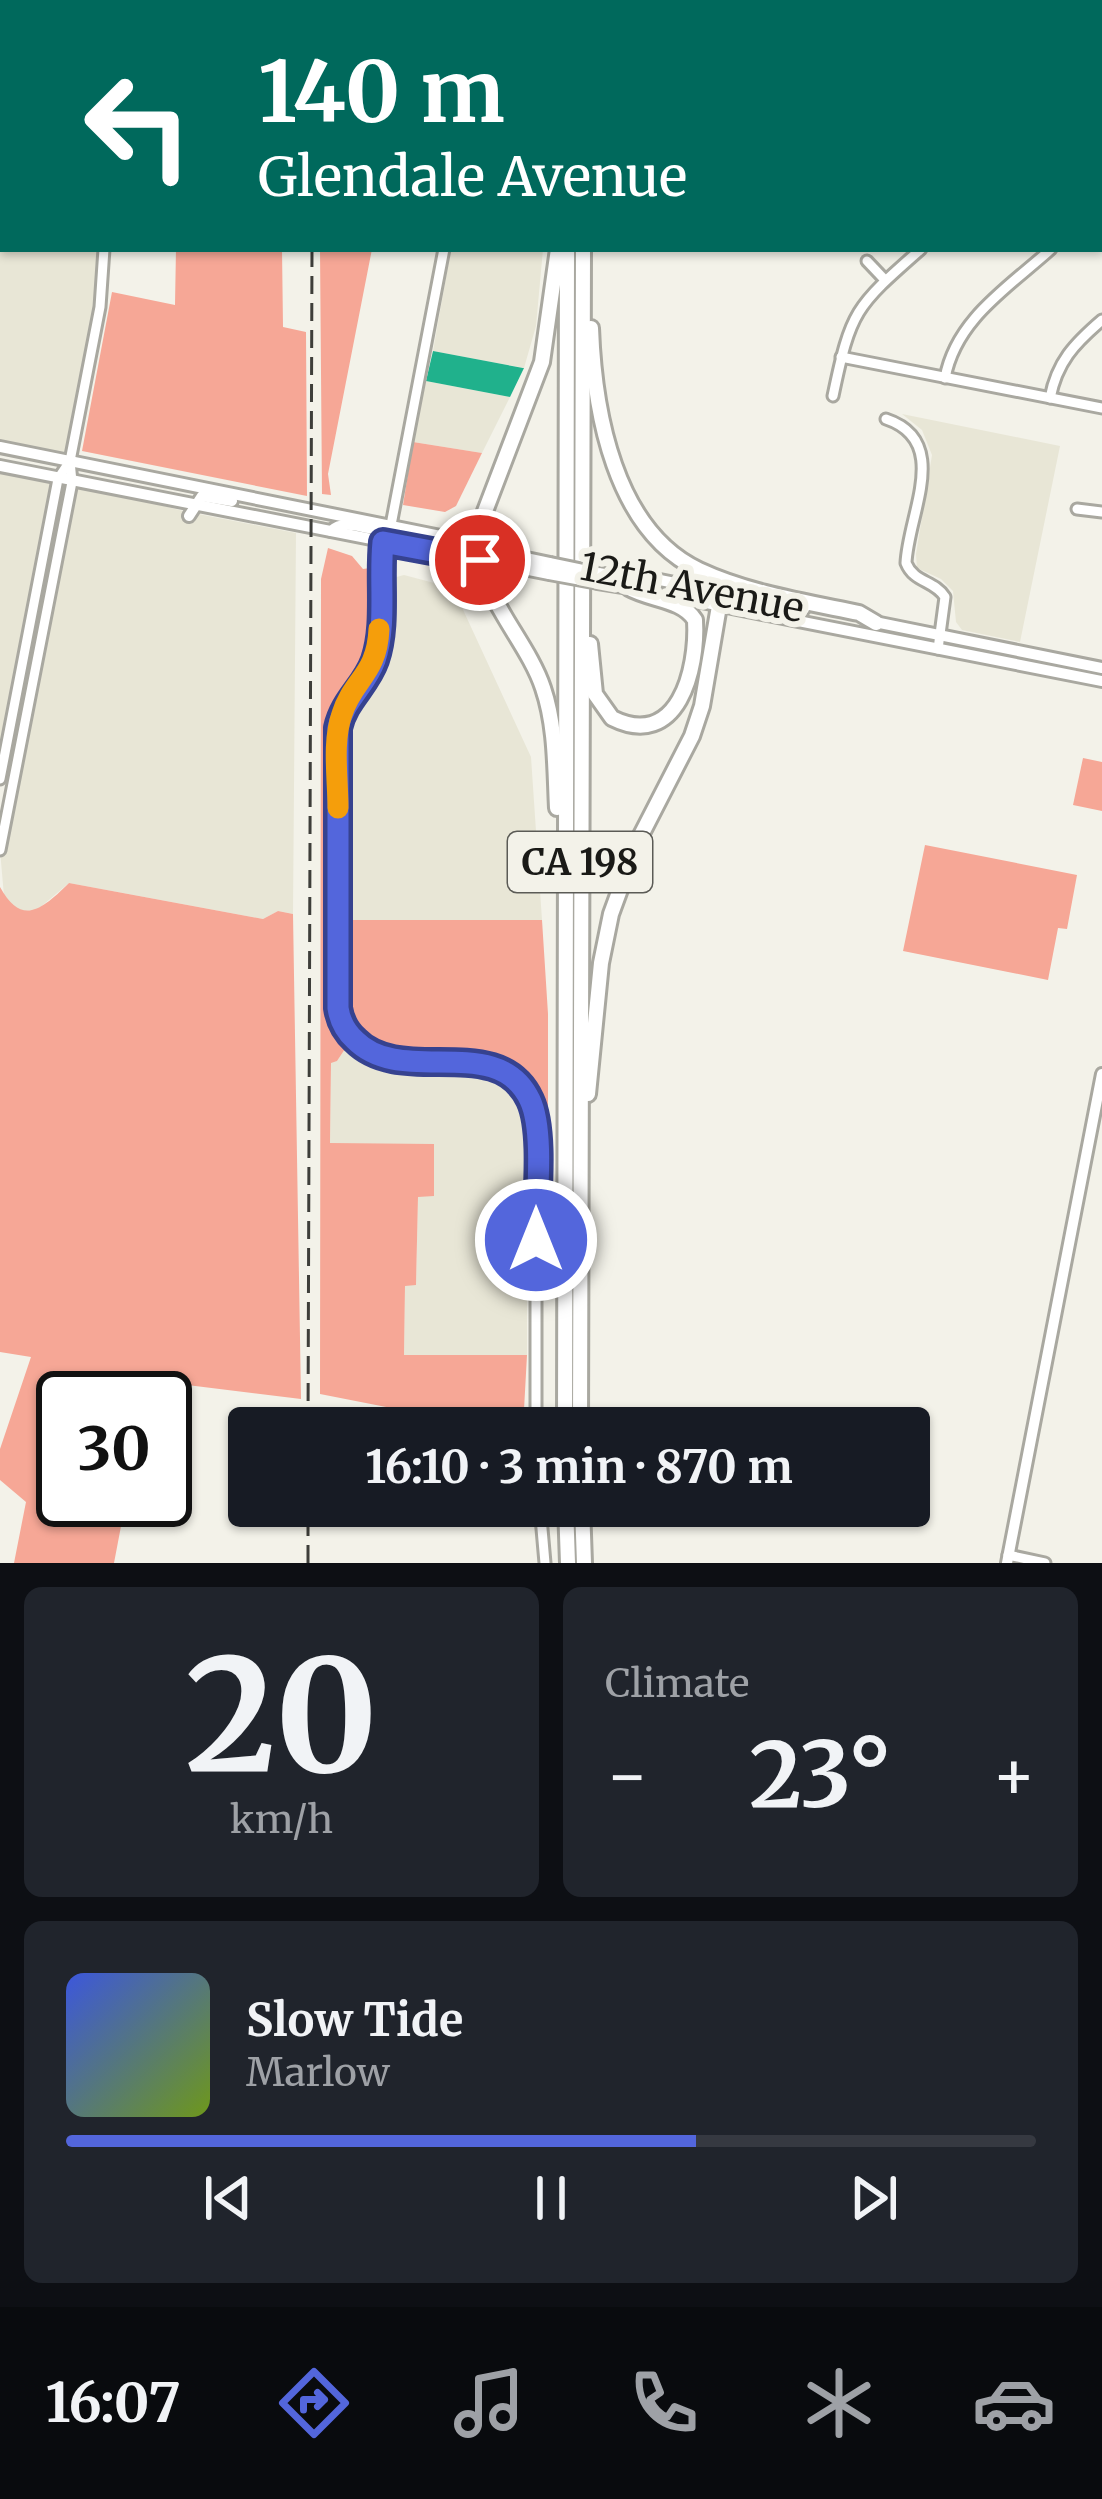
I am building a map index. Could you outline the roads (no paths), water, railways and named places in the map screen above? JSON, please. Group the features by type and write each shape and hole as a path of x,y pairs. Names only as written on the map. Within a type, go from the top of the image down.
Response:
{"highway":[{"path":"558,252 542,362 476,542 484,576 537,673 550,715 564,977"},
{"name":"CA 198","path":"566,1407 567,252"},
{"path":"585,252 600,419 615,464 645,523 664,545 699,569 766,592 859,613 876,622"},
{"name":"CA 198","path":"580,1407 585,252"},
{"path":"480,560 493,553 598,575 648,578"},
{"path":"581,554 595,694 612,718 644,726 665,718 681,700 696,627 688,609 648,599 629,588"},
{"path":"579,1171 605,936 637,844 698,721 719,605 697,588"},
{"path":"567,1527 568,1563"},
{"path":"583,1527 584,1563"}],"main road":[{"name":"12th Avenue","path":"0,447 476,542 549,566"},
{"path":"0,466 480,560"},
{"path":"189,516 196,503 208,496 264,507 282,504"},
{"path":"331,531 346,524 379,531 391,525"},
{"name":"12th Avenue","path":"598,575 629,588 719,605 1102,668"},
{"name":"12th Avenue","path":"648,578 876,622 939,642 1102,680"},
{"path":"1007,1559 1097,1123 1102,1075"}],"street":[{"path":"0,850 73,482 70,460 100,307 104,252"},
{"path":"391,525 443,252"},
{"path":"833,396 856,311 918,252"},
{"path":"945,378 952,347 968,323 1049,252"},
{"path":"867,261 885,280"},
{"path":"1050,398 1067,352 1102,320"},
{"path":"841,357 1102,408"},
{"path":"886,419 900,425 922,449 923,472 906,562 916,578 934,585 945,597 939,642"},
{"path":"0,779 58,479 70,460"},
{"path":"1077,509 1102,512"},
{"path":"383,542 377,653 348,700 338,728 339,1016 370,1054 404,1064 488,1066 512,1078 530,1099 536,1129 536,1407"},
{"path":"542,1527 545,1563"},
{"path":"1007,1559 1045,1563"}],"railway":[{"path":"308,1407 312,252"},
{"path":"308,1527 308,1563"}]}
